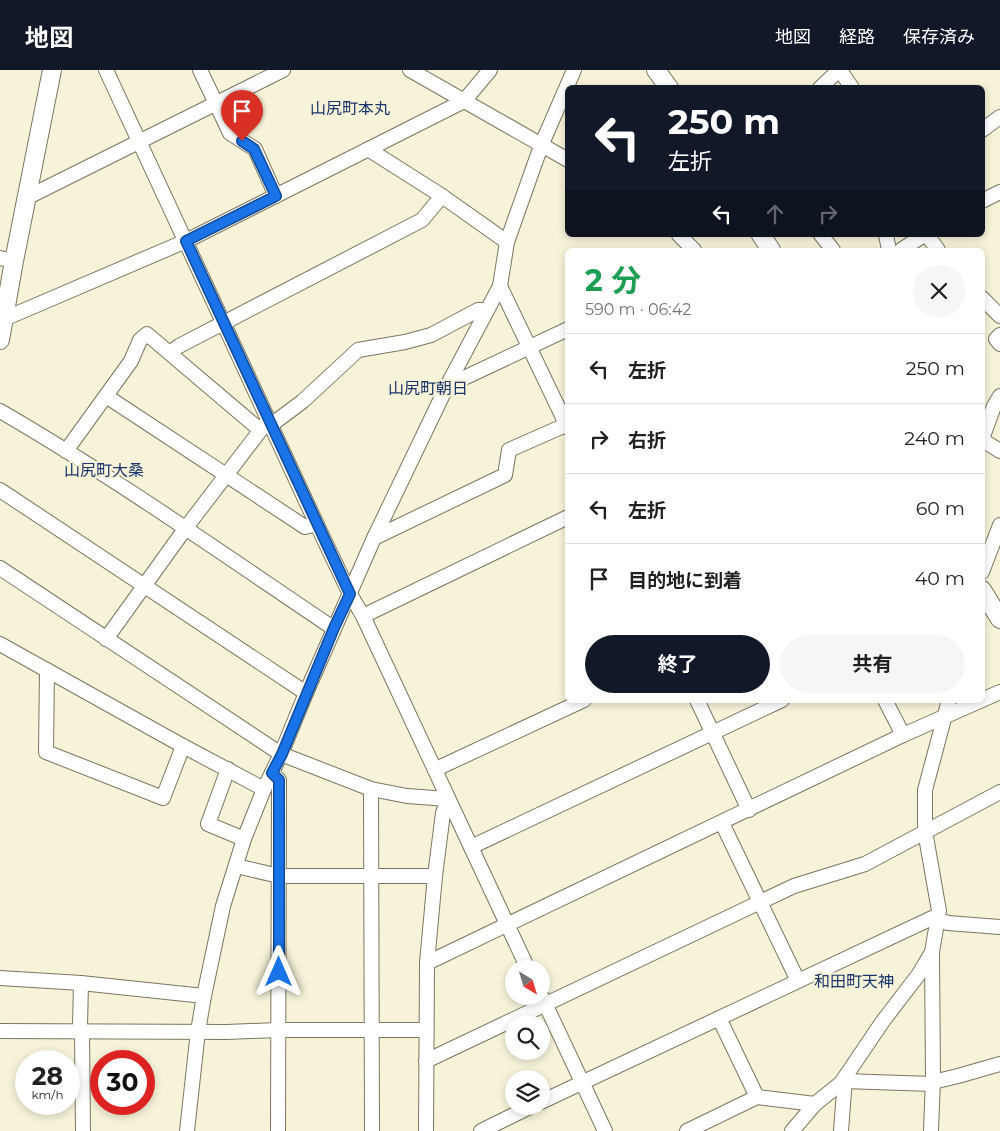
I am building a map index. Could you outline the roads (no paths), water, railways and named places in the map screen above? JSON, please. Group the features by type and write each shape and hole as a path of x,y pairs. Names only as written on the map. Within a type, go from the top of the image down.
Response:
{"main road":[{"path":"0,340 4,319 7,260 28,197 52,70"},
{"path":"656,70 667,85"},
{"path":"762,237 770,248"},
{"path":"991,597 1000,619"}],"street":[{"path":"106,70 224,323 267,425 350,594 363,616 524,960"},
{"path":"200,70 230,133 254,149 276,196"},
{"path":"28,197 283,70"},
{"path":"410,70 565,158"},
{"path":"4,319 186,241 464,101 490,70"},
{"path":"567,85 574,70"},
{"path":"823,85 839,70 850,85"},
{"path":"186,1131 204,996 223,906 244,840 264,789 282,754 306,693 374,538 447,386 500,286 507,242 541,146 565,91"},
{"path":"985,128 1000,117"},
{"path":"368,149 442,196 507,242"},
{"path":"985,200 1000,192"},
{"path":"170,352 178,346 422,220 442,196"},
{"path":"681,237 692,248"},
{"path":"822,237 831,248"},
{"path":"904,248 922,237"},
{"path":"927,237 936,248"},
{"path":"500,286 565,421"},
{"path":"985,301 1000,316"},
{"path":"106,639 227,474 267,425 303,401 358,350 405,342 431,335 478,310 487,310"},
{"path":"447,386 565,330"},
{"path":"66,451 131,361 140,340 147,334 267,425"},
{"path":"1000,335 996,339 1000,344"},
{"path":"106,396 305,526 317,524"},
{"path":"985,431 994,406 1000,396"},
{"path":"0,410 186,529 334,628"},
{"path":"374,538 505,475 509,450 565,426"},
{"path":"985,441 1000,451"},
{"path":"0,490 306,693"},
{"path":"363,616 565,518"},
{"path":"985,564 1000,526"},
{"path":"0,568 282,754 371,789 407,796 448,799"},
{"path":"0,644 264,789"},
{"path":"47,670 46,752 163,798 183,746"},
{"path":"985,699 1000,692"},
{"path":"436,769 578,703"},
{"path":"698,703 749,810"},
{"path":"472,847 776,703"},
{"path":"887,703 903,735"},
{"path":"931,1131 932,952 939,911 926,833 925,790 947,703"},
{"path":"427,962 722,823 903,735 975,703"},
{"path":"228,769 208,824 244,840"},
{"path":"272,773 279,780 278,1131"},
{"path":"371,789 372,1131"},
{"path":"550,997 794,886 865,864 1000,792"},
{"path":"426,1131 427,962 443,813 448,799"},
{"path":"722,823 798,981"},
{"path":"236,866 279,876 435,876"},
{"path":"550,1098 932,918 948,922 1000,927"},
{"path":"792,1131 815,1104 844,1080 883,1021 919,974 932,952"},
{"path":"0,978 81,983 204,996"},
{"path":"81,983 80,1026 82,1032 83,1131"},
{"path":"426,1061 533,1005"},
{"path":"545,1005 605,1131"},
{"path":"719,1018 757,1097"},
{"path":"0,1031 227,1032 426,1030"},
{"path":"844,1080 932,1083 1000,1064"},
{"path":"840,1131 844,1080"},
{"path":"687,1131 757,1097 815,1104"},
{"path":"481,1131 514,1115"}],"district":[{"name":"山尻町本丸","path":"350,108"},
{"name":"山尻町朝日","path":"428,388"},
{"name":"山尻町大桑","path":"104,470"},
{"name":"和田町天神","path":"854,981"}]}
